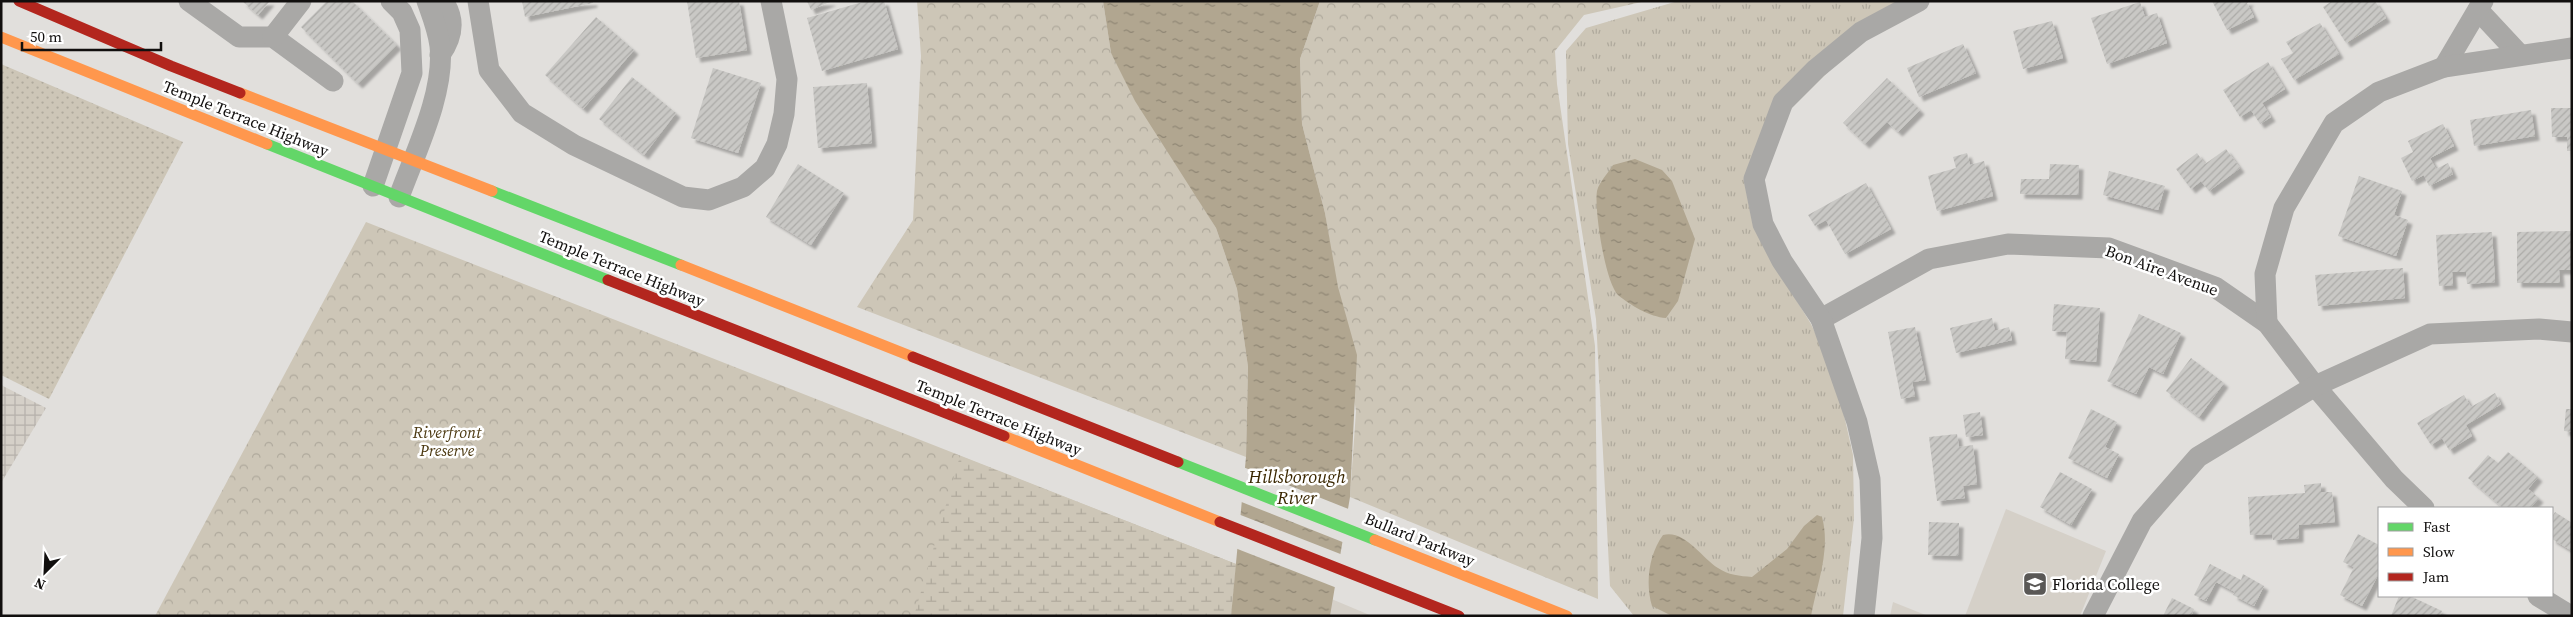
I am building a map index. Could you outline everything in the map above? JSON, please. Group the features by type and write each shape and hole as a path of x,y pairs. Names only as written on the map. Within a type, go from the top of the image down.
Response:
{"main road":[{"name":"Temple Terrace Highway","path":"19,1 171,66 387,149 1233,483"},
{"name":"Temple Terrace Highway","path":"1,37 86,73 1458,616"},
{"name":"Bullard Parkway","path":"1233,483 1567,616"}],"street":[{"path":"189,1 239,37 273,37 333,81"},
{"path":"273,37 301,1"},
{"path":"399,197 434,99 438,78 440,46 426,1"},
{"path":"440,56 448,44 452,32 451,20 443,1"},
{"path":"478,1 489,70 522,113 574,145 683,197 709,200 743,187 765,168 777,144 784,114 787,79 771,1"},
{"path":"1864,616 1872,538 1870,479 1857,422 1821,318 1782,260 1762,224 1754,179 1783,102 1816,69 1861,32 1919,1"},
{"path":"374,186 412,73 410,30 404,5"},
{"path":"2444,67 2481,6 2519,54"},
{"path":"2267,323 2265,274 2284,208 2334,123 2379,92 2444,67 2519,54 2572,48"},
{"name":"Bon Aire Avenue","path":"1821,318 1929,260 2008,244 2109,248 2215,287 2267,323 2315,386 2394,479 2423,507"},
{"path":"2093,616 2142,521 2198,458 2315,386 2430,334 2539,329 2572,332"},
{"path":"2540,597 2571,616"}],"shaded area":[{"path":"1,385 46,408 1,483"},
{"name":"Florida College","path":"2006,509 2106,551 2080,616 1965,616"},
{"path":"1322,595 1372,616 1321,616"},
{"path":"1893,602 1928,616 1890,616"}],"green space":[{"path":"917,1 1103,1 1111,53 1216,228 1237,289 1248,367 1246,457 857,307 913,220 921,56"},
{"path":"1320,1 1646,1 1584,15 1555,51 1557,84 1595,346 1598,599 1350,497 1356,411 1325,213 1302,124 1300,59"},
{"path":"1678,1 1900,1 1758,141 1776,267 1811,324 1835,375 1853,455 1854,518 1843,616 1634,616 1610,586 1596,319 1568,144 1566,51 1586,28"},
{"path":"1,64 183,142 49,399 1,375"},
{"name":"Riverfront Preserve","path":"366,222 1236,564 1231,616 155,616"},
{"path":"960,456 1236,564 1231,616 914,616"}],"water":[{"name":"Hillsborough River","path":"1103,1 1320,1 1300,59 1302,124 1325,213 1338,287 1357,355 1350,497 1330,616 1231,616 1246,457 1248,367 1237,289 1216,228 1135,101 1111,53"},
{"path":"1635,159 1662,170 1672,181 1695,239 1678,301 1666,318 1640,310 1618,295 1613,288 1605,261 1597,213 1597,191 1613,165"},
{"path":"1817,515 1822,517 1825,542 1822,567 1811,616 1672,616 1652,606 1649,588 1650,569 1654,551 1663,535 1671,534 1685,540 1712,563 1726,572 1752,577 1787,549 1804,526"}],"pier":[{"path":"1243,467 1351,510 1345,543 1239,501"},
{"path":"1238,514 1343,555 1337,588 1235,548"}],"building":[{"path":"242,1 270,1 258,15"},
{"path":"327,1 352,1 397,45 358,84 301,27"},
{"path":"522,1 593,1 593,3 525,17"},
{"path":"687,1 739,1 747,50 696,58"},
{"path":"807,1 832,1 811,10"},
{"path":"866,1 884,1 898,49 822,71 807,18"},
{"path":"2212,1 2250,1 2247,3 2254,17 2227,30"},
{"path":"2332,1 2375,1 2386,18 2346,43 2323,7"},
{"path":"2140,2 2145,17 2157,13 2167,43 2107,64 2091,18"},
{"path":"596,17 634,50 583,109 545,75"},
{"path":"2052,21 2063,58 2023,69 2013,31"},
{"path":"2320,23 2339,54 2294,80 2281,59 2293,53 2286,42"},
{"path":"1963,44 1976,73 1919,97 1907,68"},
{"path":"2268,62 2285,89 2262,103 2271,117 2260,124 2251,110 2240,117 2223,90"},
{"path":"713,68 761,83 738,153 691,138"},
{"path":"632,77 676,113 644,155 599,119"},
{"path":"1887,78 1920,110 1898,132 1887,122 1865,144 1843,123"},
{"path":"867,83 872,143 818,148 813,87"},
{"path":"2551,108 2572,108 2572,151 2567,151 2567,137 2552,137"},
{"path":"2531,110 2535,136 2474,146 2470,120"},
{"path":"2443,124 2454,146 2430,158 2436,169 2448,163 2453,174 2429,186 2424,175 2412,181 2401,158 2413,152 2408,141"},
{"path":"2226,149 2240,168 2209,191 2201,181 2191,189 2176,169 2197,153 2205,164"},
{"path":"1967,153 1970,165 1984,161 1993,196 1937,211 1928,176 1956,168 1953,157"},
{"path":"798,164 844,193 811,245 766,217"},
{"path":"2050,164 2079,165 2078,195 2020,194 2021,179 2049,179"},
{"path":"2109,171 2165,186 2158,210 2103,195"},
{"path":"2359,176 2402,191 2394,215 2408,220 2396,256 2338,236"},
{"path":"1866,183 1891,229 1845,254 1826,220 1815,226 1808,215"},
{"path":"2572,231 2572,270 2559,270 2560,283 2517,283 2517,232"},
{"path":"2492,232 2495,282 2467,284 2466,272 2452,272 2453,285 2439,286 2436,235"},
{"path":"2403,268 2405,298 2318,306 2315,275"},
{"path":"2054,304 2100,308 2096,362 2065,359 2067,332 2052,331"},
{"path":"2139,314 2181,333 2163,374 2149,367 2136,394 2107,381"},
{"path":"1992,318 1995,331 2009,327 2012,340 1956,353 1950,328"},
{"path":"1915,327 1926,380 1912,382 1915,396 1901,399 1888,332"},
{"path":"2191,358 2224,383 2199,417 2166,391"},
{"path":"2495,393 2501,404 2466,425 2472,436 2449,450 2442,438 2431,445 2417,423 2464,395 2471,407"},
{"path":"2091,409 2117,422 2105,447 2119,454 2107,478 2068,458"},
{"path":"2566,409 2572,409 2572,432 2564,431"},
{"path":"1980,412 1983,435 1966,437 1963,415"},
{"path":"1957,434 1959,447 1973,445 1977,484 1963,486 1965,498 1937,501 1929,437"},
{"path":"2508,452 2538,477 2528,489 2539,498 2531,507 2502,507 2468,478 2488,455 2498,463"},
{"path":"2060,472 2092,489 2071,525 2040,507"},
{"path":"2321,483 2321,492 2332,492 2335,522 2299,525 2299,538 2273,540 2272,534 2250,535 2248,497 2305,493 2304,485"},
{"path":"2555,512 2572,523 2572,551 2553,540 2553,515"},
{"path":"1929,522 1959,523 1958,556 1928,555"},
{"path":"2358,534 2378,544 2378,575 2362,606 2340,595 2354,567 2343,562"},
{"path":"2210,564 2241,580 2243,574 2264,586 2254,606 2233,595 2235,592 2216,582 2206,601 2194,595"},
{"path":"2399,597 2412,597 2442,611 2440,616 2391,616"},
{"path":"2172,598 2194,609 2191,616 2163,616"}],"traffic: fast":[{"path":"267,144 608,280"},
{"path":"492,191 681,265"},
{"path":"1178,462 1375,540"}],"traffic: slow":[{"path":"1,37 267,144"},
{"path":"240,93 492,191"},
{"path":"681,265 913,357"},
{"path":"1004,436 1220,522"},
{"path":"1375,540 1567,616"}],"traffic: jam":[{"path":"19,1 171,66 240,93"},
{"path":"608,280 1004,436"},
{"path":"913,357 1178,462"},
{"path":"1220,522 1459,616"}],"place":[{"name":"Florida College","path":"2035,584"}]}
